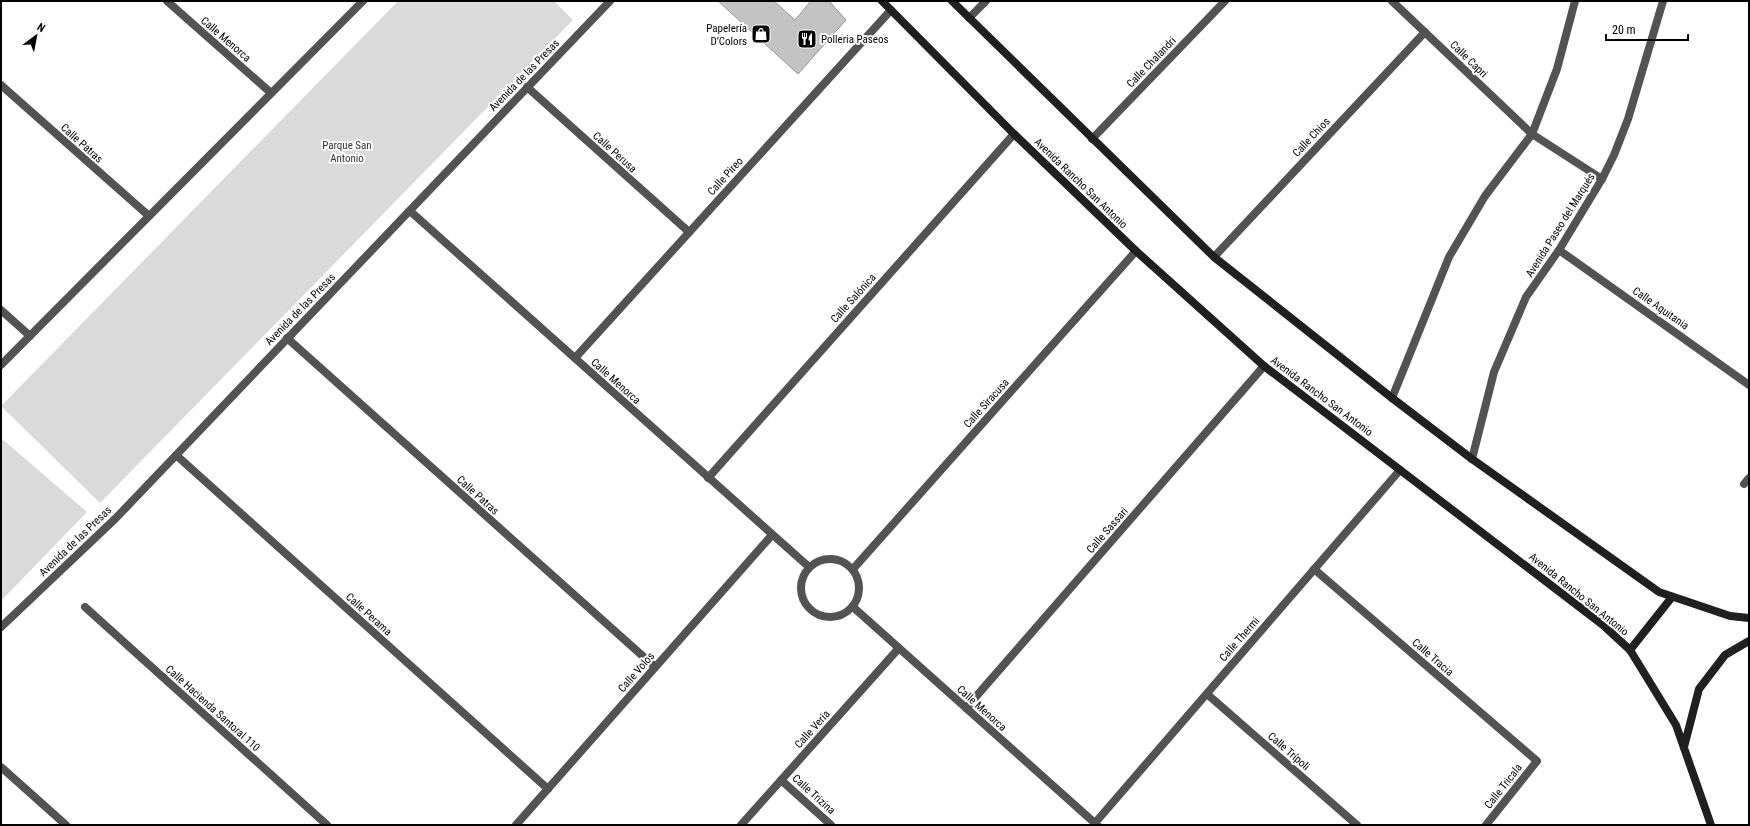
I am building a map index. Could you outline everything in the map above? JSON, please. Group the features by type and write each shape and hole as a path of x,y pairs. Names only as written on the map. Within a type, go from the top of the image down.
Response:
{"street":[{"name":"Calle Menorca","path":"167,1 271,93"},
{"path":"1,365 363,1"},
{"name":"Avenida de las Presas","path":"1,627 116,518 610,1"},
{"name":"Avenida Rancho San Antonio","path":"882,1 1014,134 1136,251 1264,366 1603,625 1630,650 1676,725 1711,825"},
{"path":"952,1 1214,257 1392,398 1472,459 1659,592 1730,616 1749,618"},
{"path":"969,18 986,1"},
{"name":"Calle Chalandri","path":"1092,139 1225,1"},
{"name":"Calle Capri","path":"1392,1 1532,134 1602,179"},
{"path":"1392,398 1449,258 1485,196 1532,134 1557,69 1575,1"},
{"name":"Avenida Paseo del Marqués","path":"1472,459 1494,372 1526,297 1560,250 1602,179 1614,155 1628,119 1663,1"},
{"name":"Calle Pireo","path":"575,358 891,10"},
{"name":"Calle Chios","path":"1214,257 1425,32"},
{"name":"Calle Patras","path":"1,85 149,216"},
{"name":"Calle Perusa","path":"527,88 689,232"},
{"name":"Calle Salónica","path":"708,478 1014,134"},
{"name":"Calle Menorca","path":"410,210 809,567"},
{"name":"Calle Aquitania","path":"1560,250 1749,385"},
{"name":"Calle Siracusa","path":"853,570 1136,251"},
{"path":"1,310 30,336"},
{"name":"Calle Patras","path":"287,338 655,667"},
{"name":"Calle Sassari","path":"966,708 1264,366"},
{"name":"Calle Perama","path":"176,455 548,789"},
{"name":"Calle Thermi","path":"1096,824 1400,470"},
{"name":"Calle Volos","path":"516,825 772,534"},
{"path":"836,559 853,570 858,578 860,588 858,598 853,607 846,613 837,617 818,616 804,603 800,594 802,580 809,567 817,561 836,559"},
{"name":"Calle Tracia","path":"1314,569 1536,761"},
{"path":"1630,650 1672,597"},
{"name":"Calle Hacienda Santoral 110","path":"85,607 327,825"},
{"name":"Calle Menorca","path":"853,607 1096,824"},
{"path":"1684,747 1699,689 1725,655 1749,641"},
{"name":"Calle Veria","path":"741,825 899,648"},
{"name":"Calle Trípoli","path":"1207,694 1357,825"},
{"name":"Calle Tricala","path":"1486,825 1536,761"},
{"path":"1,767 66,825"},
{"name":"Calle Trizina","path":"781,780 832,825"}],"green space":[{"name":"Parque San Antonio","path":"398,1 554,1 573,20 100,503 1,406"},
{"path":"1,438 87,512 1,601"}],"building":[{"path":"718,1 774,1 795,20 811,1 829,1 846,20 798,74"}],"place":[{"name":"Papelería D’Colors","path":"761,34"},
{"name":"Polleria Paseos","path":"807,39"}]}
